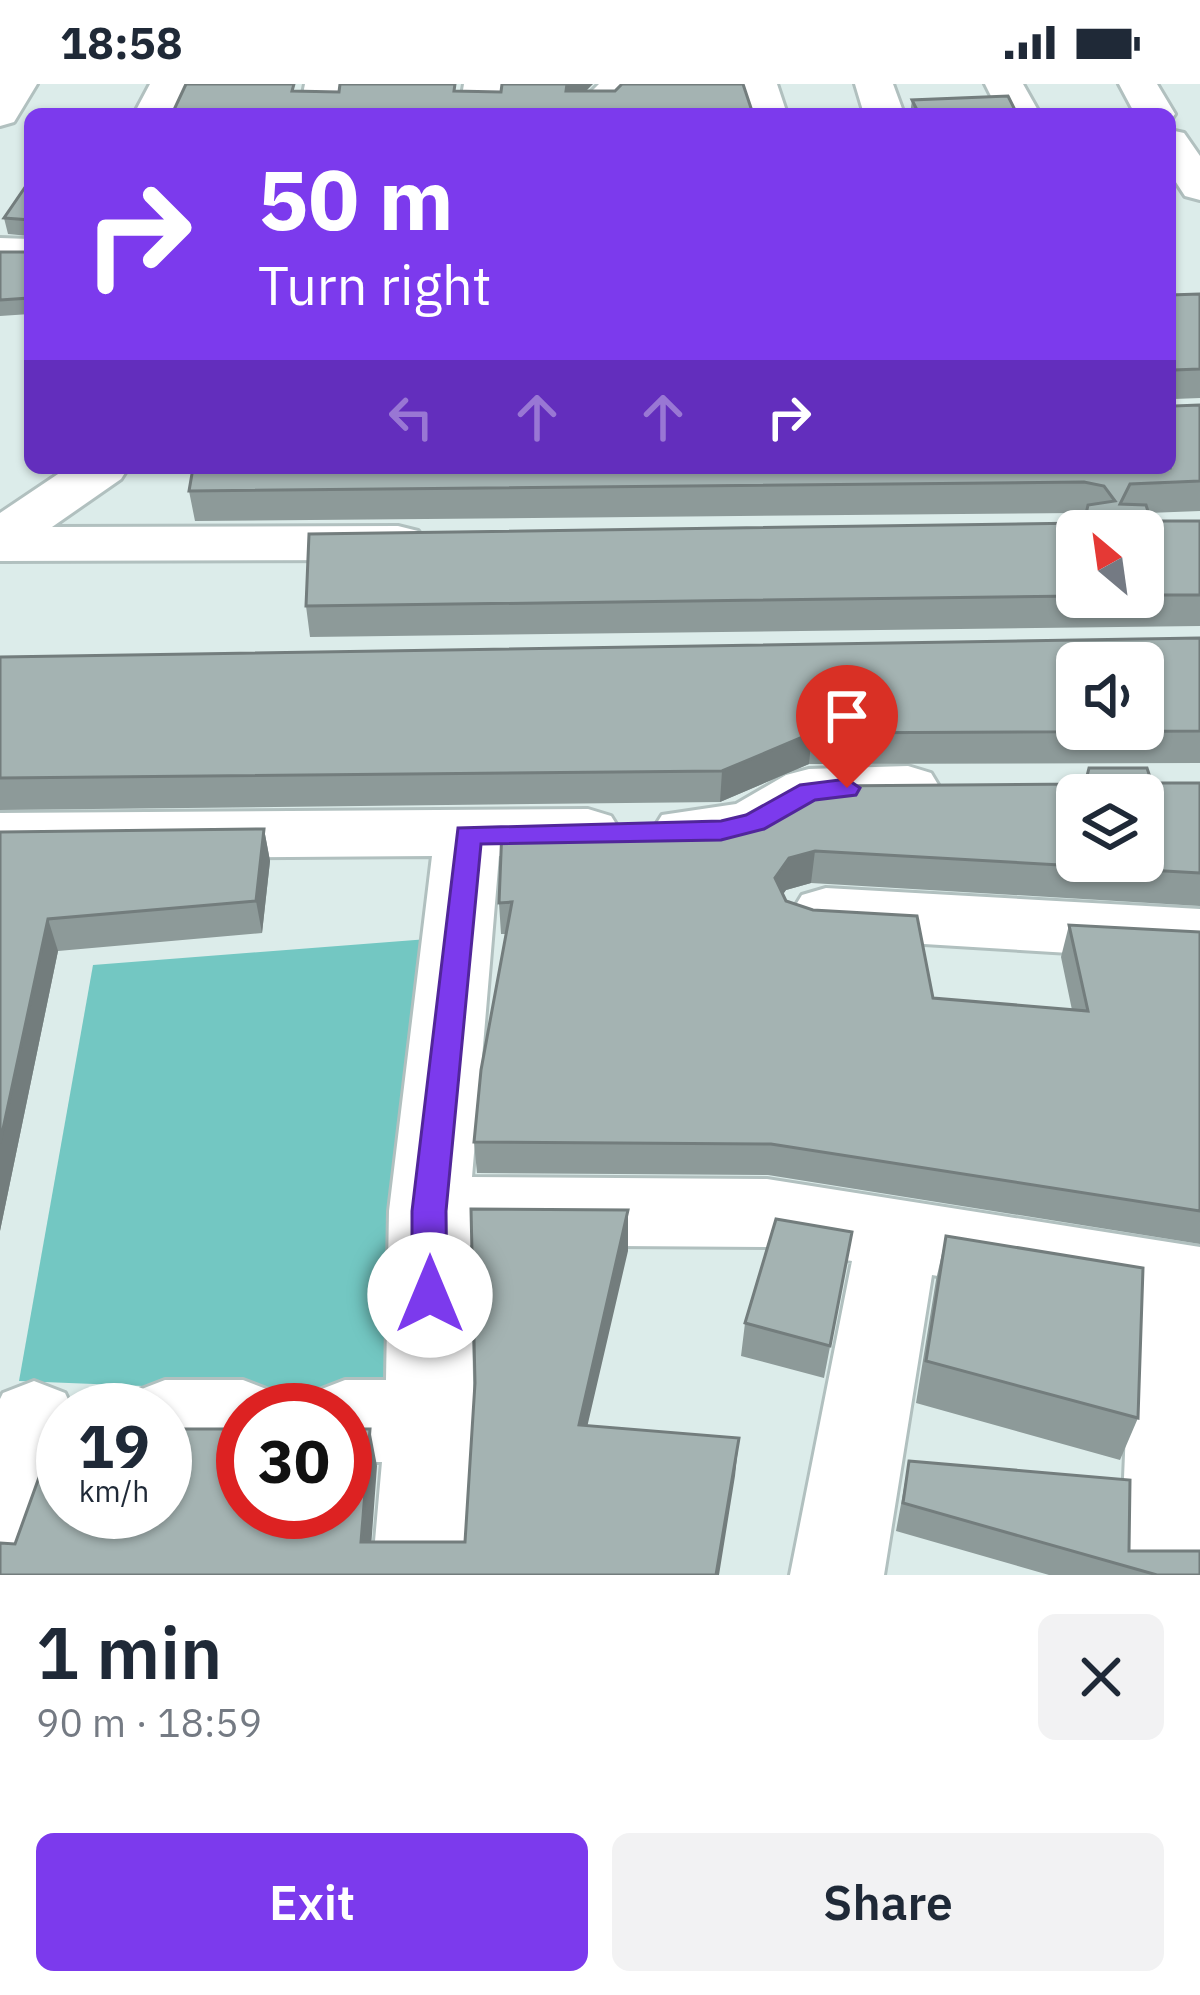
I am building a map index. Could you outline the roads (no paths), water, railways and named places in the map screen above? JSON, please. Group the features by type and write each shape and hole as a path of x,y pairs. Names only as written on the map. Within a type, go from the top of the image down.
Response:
{"street":[{"path":"0,114 18,84"},
{"path":"595,108 621,84"},
{"path":"1176,136 1200,109"},
{"path":"0,541 94,474"},
{"path":"0,541 447,543"},
{"path":"0,836 721,830 754,822 809,791 964,788"},
{"path":"419,1575 388,1421 429,1211 468,834"},
{"path":"811,912 1200,935"},
{"path":"429,1211 767,1213 1187,1281 1167,1575"},
{"path":"836,1575 898,1234"},
{"path":"0,1544 32,1422"}]}
